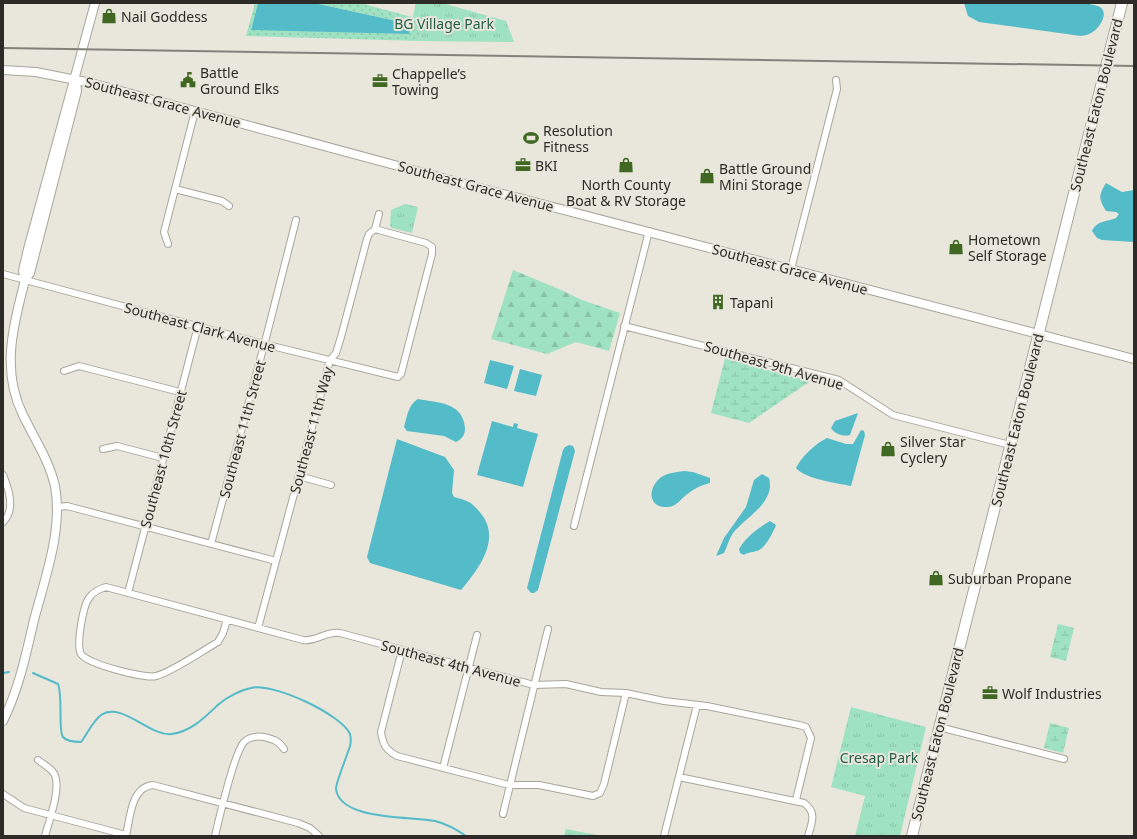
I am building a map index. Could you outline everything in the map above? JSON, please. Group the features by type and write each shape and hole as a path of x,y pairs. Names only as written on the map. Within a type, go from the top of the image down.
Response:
{"main road":[{"name":"Southeast Eaton Boulevard","path":"912,836 1122,3"}],"street":[{"path":"3,721 19,681 51,550 57,507 55,486 49,467 20,408 12,382 10,362 11,341 25,280 23,271 28,249 34,231 70,89 76,79 95,3"},
{"name":"Southeast Grace Avenue","path":"3,70 36,72 76,79 461,183 1134,359"},
{"path":"791,269 837,89 836,80"},
{"path":"168,244 164,232 195,111"},
{"path":"175,189 222,202 229,206"},
{"name":"Southeast 11th Way","path":"258,628 330,360 336,353 367,239 369,234 375,230 379,214"},
{"name":"Southeast 11th Street","path":"211,544 296,220"},
{"name":"Southeast Clark Avenue","path":"3,274 264,344 398,377 401,374 430,261 432,247 426,243 375,230"},
{"path":"574,526 649,231"},
{"name":"Southeast 10th Street","path":"128,593 198,326"},
{"name":"Southeast 9th Avenue","path":"624,326 839,380 893,415 1010,445"},
{"path":"64,371 79,366 180,392"},
{"path":"103,449 117,446 163,458"},
{"path":"3,475 10,505 4,521"},
{"path":"299,476 331,485"},
{"path":"57,507 67,506 276,561"},
{"name":"Southeast 4th Avenue","path":"227,620 224,633 218,642 156,676 143,676 91,662 82,655 79,647 78,639 88,599 97,590 106,587 310,641 316,640 325,633 333,632 534,685 566,684 601,692 626,693 799,725 806,727 811,738 796,800"},
{"path":"502,814 548,629"},
{"path":"443,768 476,635"},
{"path":"402,650 382,732 383,742 387,750 397,756 509,785 539,785 593,796 600,792 604,784 626,693"},
{"path":"664,836 697,705"},
{"path":"939,728 1064,759"},
{"path":"215,836 223,804 238,755 244,741 250,738 262,736 275,740 284,749"},
{"path":"38,760 53,772 57,780 57,789 45,836"},
{"path":"679,777 796,800 811,807 814,815 808,836"},
{"path":"3,794 24,808 126,836 135,797 145,786 153,785 304,825 318,836"}],"green space":[{"path":"255,3 258,3 251,29 409,34 410,24 314,3 360,3 423,20 420,41 246,36"},
{"name":"BG Village Park","path":"416,3 442,3 506,21 514,42 420,41 423,20 413,17"},
{"path":"480,19 491,22 489,30 478,27"},
{"path":"405,204 418,207 412,233 392,228 390,226 391,210"},
{"path":"513,270 582,300 620,313 609,351 576,342 547,354 491,339"},
{"path":"725,358 809,382 749,423 711,413"},
{"path":"1058,624 1074,628 1066,661 1050,657"},
{"name":"Cresap Park","path":"851,707 926,727 900,836 855,836 865,796 831,787"},
{"path":"1050,723 1069,728 1063,753 1044,748"},
{"path":"566,829 602,836 564,836"}],"water":[{"path":"258,3 314,3 410,24 409,34 251,30"},
{"path":"964,3 1084,3 1100,7 1104,14 1102,22 1097,29 1090,34 1081,36 979,22 968,16"},
{"path":"1106,183 1122,192 1134,190 1134,242 1102,240 1097,238 1092,231 1099,223 1116,218 1119,214 1116,212 1106,211 1102,203 1100,197"},
{"path":"490,360 514,366 507,389 484,383"},
{"path":"520,369 542,375 536,396 514,391"},
{"path":"418,399 441,403 455,408 463,419 465,428 464,435 456,442 444,436 407,431 404,427 408,412 412,404"},
{"path":"858,413 850,435 845,436 839,434 831,428 835,421"},
{"path":"492,421 513,427 514,423 518,424 517,428 538,434 523,487 477,475"},
{"path":"861,430 864,431 865,435 851,486 814,478 800,472 796,468 805,455 827,438 846,444 853,444"},
{"path":"397,439 445,457 454,470 452,493 454,497 467,501 476,507 487,525 489,534 485,554 474,573 461,590 370,563 367,557"},
{"path":"569,445 573,446 575,451 538,590 531,593 527,588 563,450"},
{"path":"684,471 693,472 710,478 710,483 694,489 674,505 661,507 656,504 653,501 652,491 658,480 665,475"},
{"path":"762,474 769,478 770,487 764,502 733,533 724,553 716,556 724,538 746,507 754,480"},
{"path":"770,521 776,525 774,531 764,546 758,551 744,555 740,553 739,549 745,540"}],"waterway":[{"path":"3,673 9,672"},
{"path":"33,673 58,684 62,734 65,739 74,742 81,742 98,718 109,712 118,712 155,730 172,734 192,727 222,701 243,690 251,688 261,687 274,690 305,701 334,718 344,726 350,734 350,746 336,786 340,799 350,807 363,812 435,821 451,827 466,836"}],"railway":[{"path":"3,48 1134,66"}],"place":[{"name":"Nail Goddess","path":"109,16"},
{"name":"Battle Ground Elks","path":"188,80"},
{"name":"Chappelle’s Towing","path":"380,81"},
{"name":"Resolution Fitness","path":"531,138"},
{"name":"BKI","path":"523,165"},
{"name":"North County Boat & RV Storage","path":"626,165"},
{"name":"Battle Ground Mini Storage","path":"707,176"},
{"name":"Hometown Self Storage","path":"956,247"},
{"name":"Tapani","path":"718,302"},
{"name":"Silver Star Cyclery","path":"888,449"},
{"name":"Suburban Propane","path":"936,578"},
{"name":"Wolf Industries","path":"990,693"}]}
